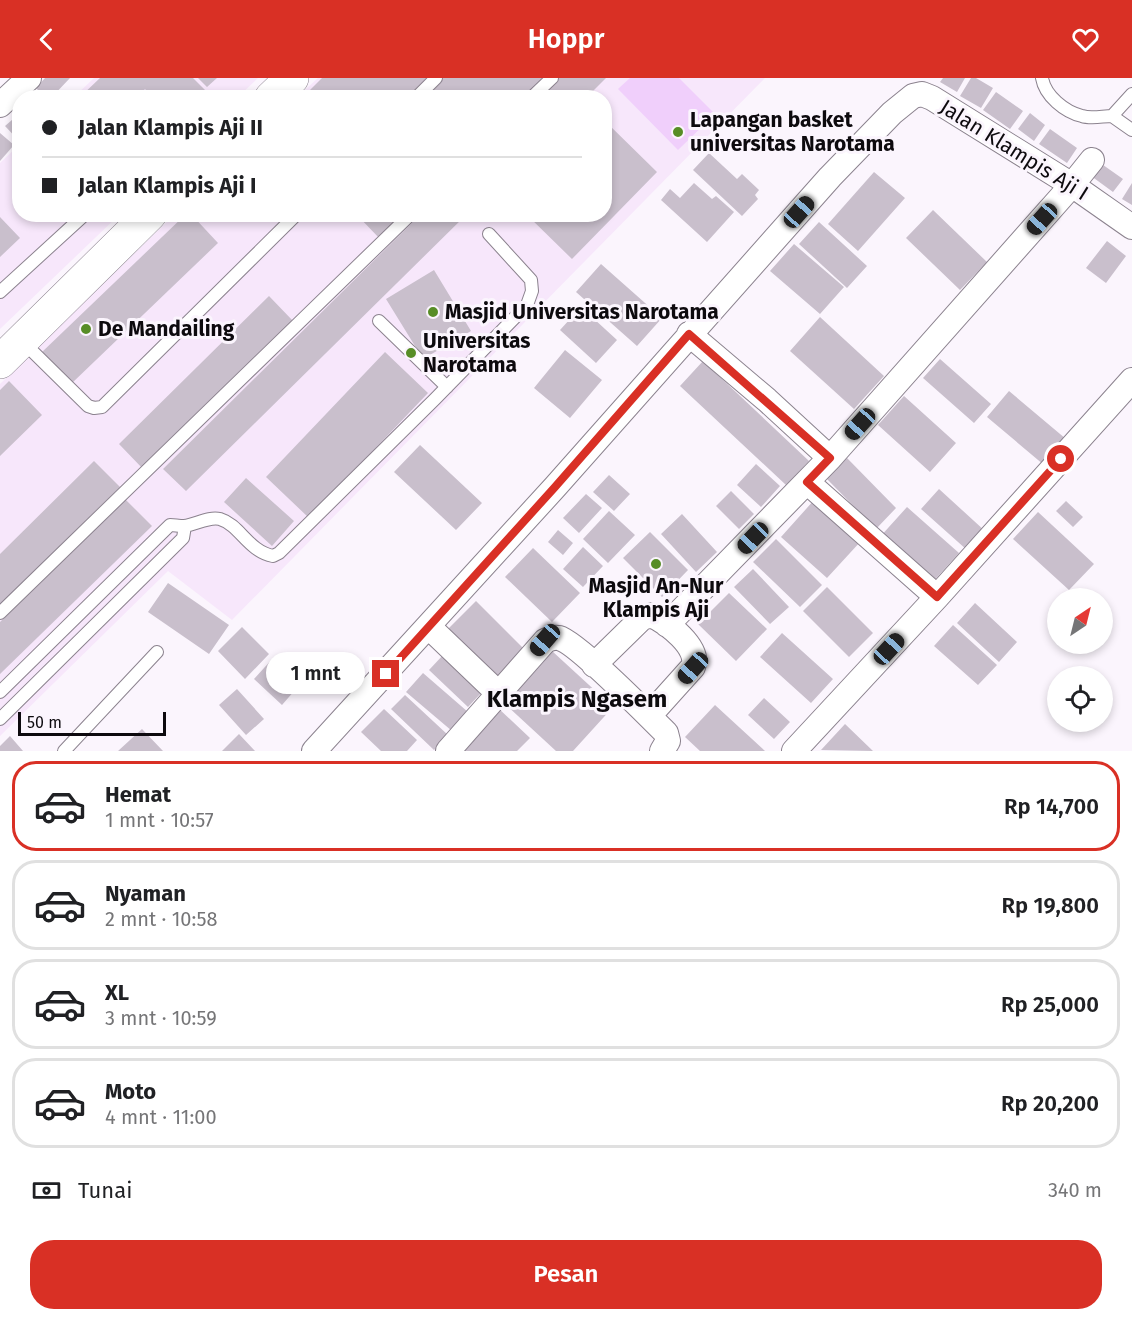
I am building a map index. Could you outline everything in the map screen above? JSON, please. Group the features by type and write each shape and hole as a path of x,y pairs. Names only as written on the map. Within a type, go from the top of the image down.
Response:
{"main road":[{"path":"279,90 292,78"},
{"path":"11,352 142,222"}],"street":[{"path":"16,90 29,78"},
{"path":"0,105 12,94"},
{"name":"Jalan Klampis Aji I","path":"314,751 548,496 830,177 892,113 913,96 922,94 932,98 1072,185 1132,227"},
{"path":"667,625 830,458 1092,160"},
{"path":"689,334 830,458"},
{"path":"794,751 937,597 1132,380"},
{"path":"807,482 937,597"},
{"path":"594,665 642,618 651,615 667,625 692,649 695,662 693,668 650,716"},
{"path":"429,627 499,694"},
{"path":"448,751 545,640 559,638 594,665 666,733 668,741 662,751"}],"lane":[{"path":"424,90 436,78"},
{"path":"539,90 552,78"},
{"path":"1042,78 1043,86 1056,102 1068,111 1083,117 1112,116 1132,130"},
{"path":"1112,116 1132,94"},
{"path":"0,292 77,222"},
{"path":"11,352 88,406 94,408 102,406 289,222"},
{"path":"0,613 403,222"},
{"path":"0,692 170,525 185,526 217,518 225,521 256,550 273,556 447,387 527,305 532,291 531,280 489,234"},
{"path":"379,321 447,387"},
{"path":"0,719 183,538 185,526"},
{"path":"64,751 157,652"}],"shaded area":[{"path":"94,78 258,78 245,90 81,90"},
{"path":"318,78 765,78 232,620 168,571 0,736 0,384 167,222 612,222 612,90 305,90"},
{"name":"Lapangan basket universitas Narotama","path":"630,78 679,78 715,114 678,150 618,89"},
{"path":"12,152 12,222 112,222 0,329 0,163"}],"building":[{"path":"45,78 70,78 59,90 38,90 36,88"},
{"path":"100,78 193,78 205,90 145,89 87,90"},
{"path":"198,78 217,78 207,87"},
{"path":"322,78 428,78 416,90 310,90"},
{"path":"442,78 548,78 536,90 430,90"},
{"path":"559,78 606,78 594,90 547,90"},
{"path":"943,78 965,78 957,92 940,82"},
{"path":"971,78 976,78 993,88 981,108 960,96"},
{"path":"996,92 1023,111 1010,129 983,110"},
{"path":"1030,113 1045,125 1034,141 1018,129"},
{"path":"12,120 12,133 5,126"},
{"path":"612,128 657,172 612,218"},
{"path":"1050,129 1077,148 1067,163 1039,144"},
{"path":"0,133 12,143 12,147 0,161"},
{"path":"709,153 737,179 742,174 759,190 755,195 758,199 742,216 693,170"},
{"path":"1096,160 1123,179 1113,192 1087,173"},
{"path":"874,172 905,198 858,251 828,224"},
{"path":"694,183 712,199 716,196 734,212 707,242 661,200 670,189 680,198"},
{"path":"1132,183 1132,205 1122,199"},
{"path":"933,210 987,262 960,290 906,238"},
{"path":"0,217 20,238 0,257"},
{"path":"178,222 198,222 218,243 71,384 41,353"},
{"path":"364,222 400,222 381,240"},
{"path":"413,222 459,222 186,491 163,469"},
{"path":"534,222 608,222 572,259"},
{"path":"819,222 867,266 847,288 799,244"},
{"path":"1107,241 1126,256 1106,283 1086,268"},
{"path":"794,244 844,287 820,314 770,271"},
{"path":"601,264 662,318 637,346 576,292"},
{"path":"434,270 471,331 423,359 386,299"},
{"path":"269,296 294,322 144,470 119,444"},
{"path":"581,307 617,340 596,363 560,330"},
{"path":"820,317 884,376 854,409 790,351"},
{"path":"565,350 602,380 570,418 534,388"},
{"path":"385,352 428,393 309,518 266,477"},
{"path":"940,359 991,404 974,423 923,378"},
{"path":"703,361 809,461 786,485 680,386"},
{"path":"9,381 42,415 0,456 0,390"},
{"path":"1009,391 1066,439 1044,465 987,417"},
{"path":"904,396 956,443 930,472 878,425"},
{"path":"420,445 482,503 456,530 394,472"},
{"path":"847,458 896,508 876,529 826,478"},
{"path":"94,461 120,487 0,605 0,554"},
{"path":"756,464 780,486 761,507 737,485"},
{"path":"609,475 630,494 614,511 593,492"},
{"path":"246,478 294,521 272,546 224,502"},
{"path":"939,489 985,531 967,550 921,509"},
{"path":"731,491 754,514 739,529 716,506"},
{"path":"586,494 602,508 579,533 563,518"},
{"path":"125,499 152,526 0,674 0,622"},
{"path":"815,499 861,541 827,578 781,537"},
{"path":"1066,501 1083,517 1073,527 1056,511"},
{"path":"907,507 959,553 930,585 879,538"},
{"path":"609,511 635,535 608,563 583,539"},
{"path":"1038,512 1094,564 1071,588 1067,588 1013,539"},
{"path":"682,514 717,552 696,572 661,534"},
{"path":"558,530 573,543 563,555 548,542"},
{"name":"Masjid An-Nur Klampis Aji","path":"650,532 688,570 662,597 623,558"},
{"path":"776,539 822,585 800,607 753,562"},
{"path":"583,547 603,566 583,587 563,569"},
{"path":"533,548 580,593 552,622 505,577"},
{"path":"753,569 789,607 770,624 734,587"},
{"path":"168,583 229,625 209,654 148,612"},
{"path":"827,587 873,633 849,657 803,611"},
{"path":"729,593 767,629 736,661 698,624"},
{"path":"476,601 530,655 499,685 446,631"},
{"path":"975,603 1017,642 999,662 957,623"},
{"path":"953,625 997,665 978,685 934,646"},
{"path":"242,627 269,654 245,679 218,651"},
{"path":"782,633 833,679 811,703 760,657"},
{"path":"552,651 613,707 573,751 556,751 504,703"},
{"path":"444,654 483,691 468,707 429,670"},
{"path":"274,657 302,682 282,705 254,679"},
{"path":"423,673 468,712 452,731 406,692"},
{"path":"237,689 264,719 246,735 219,705"},
{"path":"405,695 448,735 434,750 391,709"},
{"path":"764,698 790,722 774,739 748,715"},
{"path":"715,705 765,751 700,751 685,737"},
{"path":"497,707 530,738 517,751 456,751"},
{"path":"384,709 417,740 407,751 381,751 361,732"},
{"path":"845,724 873,751 821,750"},
{"path":"142,729 163,751 118,751"},
{"path":"239,734 255,751 222,751"},
{"path":"10,736 23,751 0,751 0,746"}],"place":[{"name":"Lapangan basket universitas Narotama","path":"678,132"},
{"name":"Masjid Universitas Narotama","path":"433,312"},
{"name":"De Mandailing","path":"86,329"},
{"name":"Universitas Narotama","path":"411,353"},
{"name":"Masjid An-Nur Klampis Aji","path":"656,564"}],"district":[{"name":"Klampis Ngasem","path":"577,699"}],"route":[{"path":"386,674 689,334 767,400 830,458 807,482 937,597 1061,459"}]}
